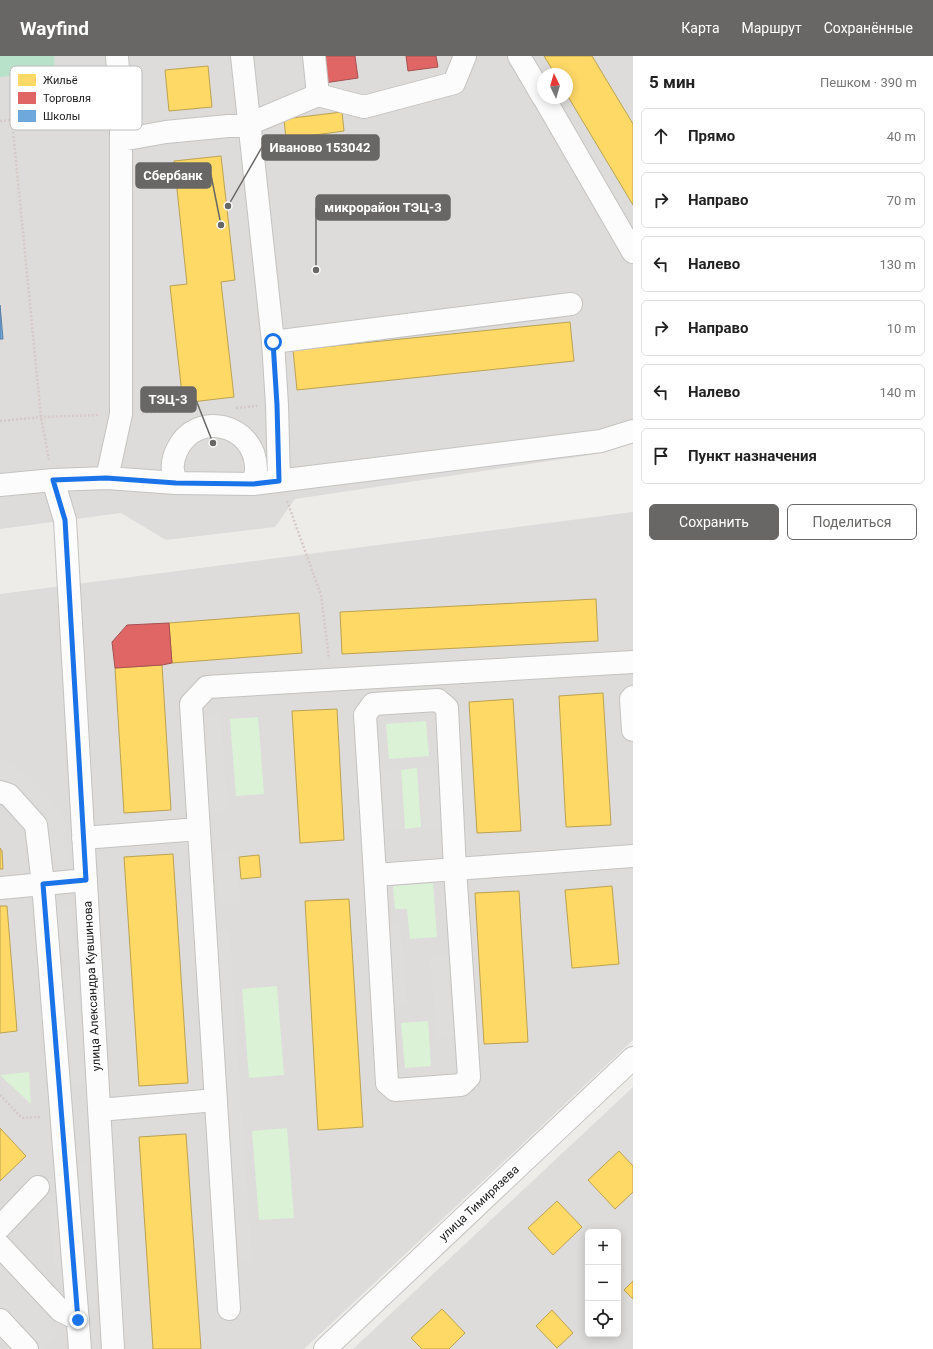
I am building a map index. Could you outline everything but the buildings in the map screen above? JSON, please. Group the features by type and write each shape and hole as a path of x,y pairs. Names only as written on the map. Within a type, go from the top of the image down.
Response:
{"street":[{"path":"116,56 117,66"},
{"path":"242,56 273,342 277,405 279,481"},
{"path":"314,56 318,95"},
{"path":"121,140 166,132 249,124 318,95 364,108 454,83 465,56"},
{"path":"520,56 537,86"},
{"path":"547,104 633,252"},
{"path":"106,478 121,414 121,130"},
{"path":"273,342 571,304"},
{"path":"176,483 173,470 174,457 180,444 189,435 200,428 213,426 227,428 239,433 248,443 254,456 256,470 253,484"},
{"path":"0,485 53,480 106,478 176,483 253,484 601,442 633,431"},
{"name":"улица Александра Кувшинова","path":"53,480 65,520 113,1349"},
{"path":"229,1309 190,704 207,686 633,662"},
{"path":"633,697 631,699 633,730"},
{"path":"438,700 447,708 456,869 469,1077 461,1085 395,1090 387,1083 365,715 373,704 438,700"},
{"path":"0,792 9,795 36,825 43,884 80,1349"},
{"path":"84,838 198,829"},
{"path":"375,875 633,856"},
{"path":"0,888 86,880"},
{"name":"улица Тимирязева","path":"325,1349 633,1058"},
{"path":"99,1110 216,1100"},
{"path":"0,1227 38,1187"},
{"path":"0,1246 61,1311 78,1320"},
{"path":"0,1320 27,1349"}],"path":[{"path":"0,122 10,120"},
{"path":"13,130 41,417 53,480"},
{"path":"230,408 277,405"},
{"path":"0,421 41,417 191,410"},
{"path":"279,481 321,595 332,679"},
{"path":"0,1095 22,1118 62,1116"}],"shaded area":[{"path":"0,56 633,56 633,442 597,454 295,499 275,527 166,540 121,513 0,529"},
{"path":"633,512 633,1040 304,1349 0,1349 0,594"},
{"path":"220,714 228,810 207,812 199,715"},
{"path":"0,760 14,767 29,778 43,790 55,805 65,822 68,865 52,866 49,823 29,798 17,788 0,778"},
{"path":"437,766 442,826 424,828 419,768"},
{"path":"398,769 402,829 384,830 380,770"},
{"path":"235,851 240,904 219,905 215,853"},
{"path":"71,907 75,952 59,954 56,908"},
{"path":"400,924 407,1002 390,1003 383,925"},
{"path":"229,931 252,1261 232,1262 209,932"},
{"path":"447,954 453,1037 437,1038 430,955"},
{"path":"76,966 85,1084 69,1085 60,967"},
{"path":"633,1087 633,1349 353,1349"},
{"path":"87,1166 97,1310 82,1312 71,1167"},
{"path":"66,1202 71,1268 55,1269 50,1203"},
{"path":"0,1259 55,1320 46,1329 54,1337 41,1349 39,1349 0,1306"}],"green space":[{"path":"0,56 54,56 55,66 10,66 10,76 0,77"},
{"path":"258,717 264,794 236,796 230,719"},
{"path":"426,721 429,756 389,759 386,724"},
{"path":"417,768 421,827 405,829 401,770"},
{"path":"433,883 437,937 410,939 407,909 395,909 393,886"},
{"path":"277,986 284,1075 249,1078 242,989"},
{"path":"428,1021 431,1066 405,1068 401,1023"},
{"path":"29,1072 31,1104 0,1075"},
{"path":"287,1128 294,1218 259,1220 252,1131"}],"place":[{"name":"Иваново 153042","path":"228,206"},
{"name":"Сбербанк","path":"221,225"},
{"name":"микрорайон ТЭЦ-3","path":"316,270"},
{"name":"ТЭЦ-3","path":"213,443"}],"route":[{"path":"78,1320 43,884 86,880 65,520 53,480 106,478 176,483 253,484 279,481 277,405 273,342"}]}
